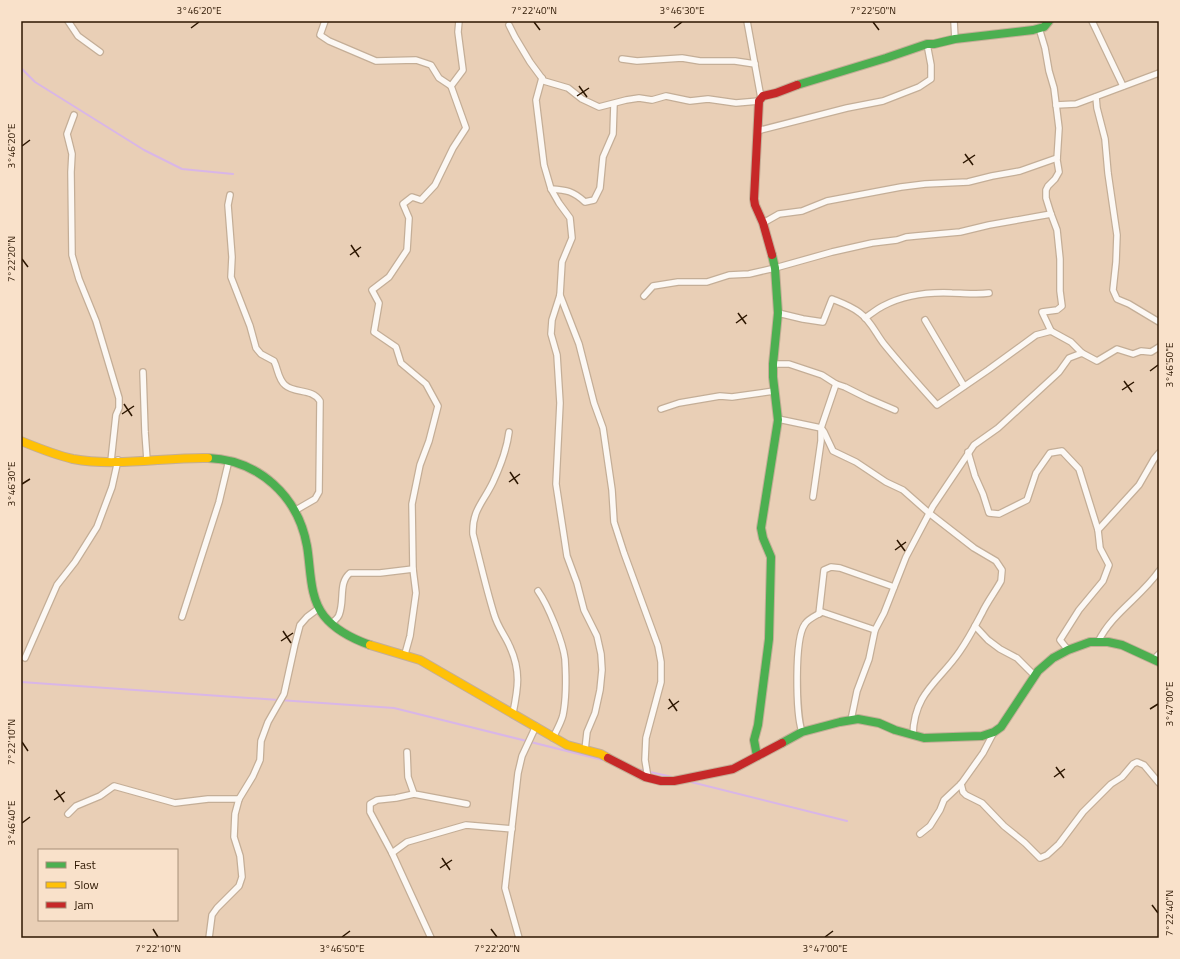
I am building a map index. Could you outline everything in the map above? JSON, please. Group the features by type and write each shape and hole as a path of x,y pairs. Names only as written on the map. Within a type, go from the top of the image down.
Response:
{"street":[{"path":"68,21 78,36 100,52"},
{"path":"325,21 320,35 329,41 376,61 416,60 431,65 439,78 451,86 466,128 453,148 435,185 421,200 412,197 403,204 410,218 407,250 389,277 372,290 379,303 374,332 396,347 400,363 426,384 438,406 429,441 420,465 412,504 413,569 416,593 410,636 405,654"},
{"path":"451,86 463,70 458,32 460,21"},
{"path":"747,21 760,99 754,199 763,223 776,268 778,313 773,364 774,391 778,419 762,528 763,538 771,557 772,576 770,639 758,725 754,740 757,756"},
{"path":"954,21 955,39"},
{"path":"509,25 518,44 544,81 568,88 582,99 598,107 626,100 639,98 652,100 666,96 690,101 708,99 736,103 760,99 768,94 776,93 787,88 843,72 927,44 934,44 955,39 1033,30 1044,27 1049,21"},
{"path":"1092,21 1122,86"},
{"path":"1039,28 1046,48 1049,70 1054,88 1059,128 1057,158 1059,172 1048,186 1046,190 1046,198 1057,230 1062,306 1057,310 1042,312 1052,331 1071,342 1082,353 1097,361 1117,349 1133,354 1150,352 1159,347"},
{"path":"757,131 847,108 883,102 919,87 931,79 931,65 927,44"},
{"path":"622,60 637,61 682,58 700,61 735,61 755,64"},
{"path":"1056,105 1076,104 1159,73"},
{"path":"542,78 536,100 544,165 551,189 570,218 572,238 562,262 560,295 552,320 551,334 557,355 560,403 556,484 567,556 577,583 584,610 597,636 601,654 602,670 600,690 595,713 587,732 584,750"},
{"path":"1096,97 1097,108 1105,139 1110,190 1117,235 1113,290 1117,299 1129,304 1159,322"},
{"path":"551,189 576,193 585,202 594,200 600,188 603,157 613,134 614,104"},
{"path":"25,658 57,585 75,562 97,527 112,487 116,415 119,408 119,398 96,321 79,279 72,255 72,154 67,134 74,115"},
{"path":"763,223 779,214 802,211 827,201 901,187 924,184 968,182 1020,171 1057,158"},
{"path":"230,195 228,205 232,257 231,277 250,326 256,348 261,354 274,361 281,380 287,387 315,394 320,401 319,492 315,500 296,510"},
{"path":"644,296 653,286 678,282 707,282 729,275 749,274 776,268 832,252 872,243 897,240 906,237 960,232 989,225 1051,214"},
{"path":"865,318 883,306 903,298 925,293 989,293"},
{"path":"560,295 579,344 594,403 603,428 612,490 614,522 658,646 661,662 661,682 646,738 645,760 648,778"},
{"path":"778,313 823,322 832,299 848,305 861,313 873,327 881,340 937,405 1036,335 1052,331"},
{"path":"926,320 964,386"},
{"path":"851,720 857,691 869,659 876,630 906,557 929,513 974,445 998,428 1059,372 1069,358 1082,353"},
{"path":"773,364 789,364 808,369 822,375 836,384 845,386 867,398 895,410"},
{"path":"143,372 145,432 148,460"},
{"path":"813,497 821,440 821,428 836,384"},
{"path":"661,408 713,397 732,397 774,391"},
{"path":"778,419 821,428 833,451 856,462 886,482 903,490 929,513 974,548 996,561 1002,570 1001,581 959,652 927,690 919,706 913,724 913,735"},
{"path":"509,432 508,441 493,482 474,516 473,534 494,616 510,646 519,679 518,692 513,713"},
{"path":"21,441 80,460 208,458 229,460 253,469 281,490 296,510 307,545 312,589 316,603 322,614 331,624 356,640 368,645 405,654 420,660 567,745 601,754 648,778 660,781 674,781 733,769 802,732 858,719 879,723 895,730 924,738 982,736 994,732 1001,727 1038,671 1053,658 1068,650 1090,642 1108,642 1122,645 1158,658"},
{"path":"968,452 989,513 999,514 1027,500 1036,473 1050,453 1062,451 1079,469 1098,530 1100,548 1108,565 1103,581 1079,610 1060,640 1068,650"},
{"path":"1098,530 1139,485 1159,453"},
{"path":"182,617 219,502 229,460"},
{"path":"819,614 824,570 831,567 840,568 894,587"},
{"path":"331,624 339,616 343,597 343,582 346,576 350,573 380,573 413,569"},
{"path":"1098,642 1104,630 1122,610 1142,592 1159,571"},
{"path":"538,591 548,606 565,660 565,683 562,715 553,738"},
{"path":"209,938 212,915 239,886 242,877 240,856 234,837 235,814 239,799 254,776 260,760 261,741 276,706 284,694 300,626 306,617 319,608"},
{"path":"802,732 800,726 797,693 797,663 800,638 805,624 822,612 876,630"},
{"path":"975,626 988,640 1000,649 1017,658 1035,676"},
{"path":"519,938 505,888 518,773 522,756 536,726"},
{"path":"920,834 930,826 940,810 944,800 962,784 994,732"},
{"path":"407,752 408,777 414,794"},
{"path":"962,784 963,792 966,795 982,803 1004,826 1025,843 1040,858 1047,855 1059,844 1083,812 1111,784 1122,777 1133,764 1137,762 1144,765 1159,783"},
{"path":"68,814 76,806 100,796 114,786 175,803 208,799 239,799"},
{"path":"431,938 392,854 370,812 370,804 377,800 414,794 467,804"},
{"path":"392,854 407,842 466,825 512,829"}],"waterway":[{"path":"21,68 35,82 144,150 182,169 233,174"},
{"path":"21,682 394,708 607,761"},
{"path":"637,769 672,777"},
{"path":"687,781 847,821"}],"traffic: fast":[{"path":"797,85 927,44 934,44 955,39 1033,30 1044,27 1049,21"},
{"path":"757,756 754,740 758,725 769,639 771,557 763,538 761,528 778,420 773,377 778,313 775,268 772,255"},
{"path":"208,458 227,460 244,466 273,484 285,497 295,511 302,528 307,546 313,592 319,608 324,616 339,630 370,645"},
{"path":"782,743 802,732 858,719 879,723 895,730 924,738 982,736 994,732 1001,727 1038,671 1053,658 1068,650 1090,642 1108,642 1122,645 1159,662"}],"traffic: slow":[{"path":"21,441 40,449 73,459 89,461 123,462 208,458"},
{"path":"370,645 420,660 567,745 601,754 608,758"}],"traffic: jam":[{"path":"772,255 763,223 754,199 759,101 763,96 797,85"},
{"path":"608,758 645,777 661,781 674,781 733,769 782,743"}]}
